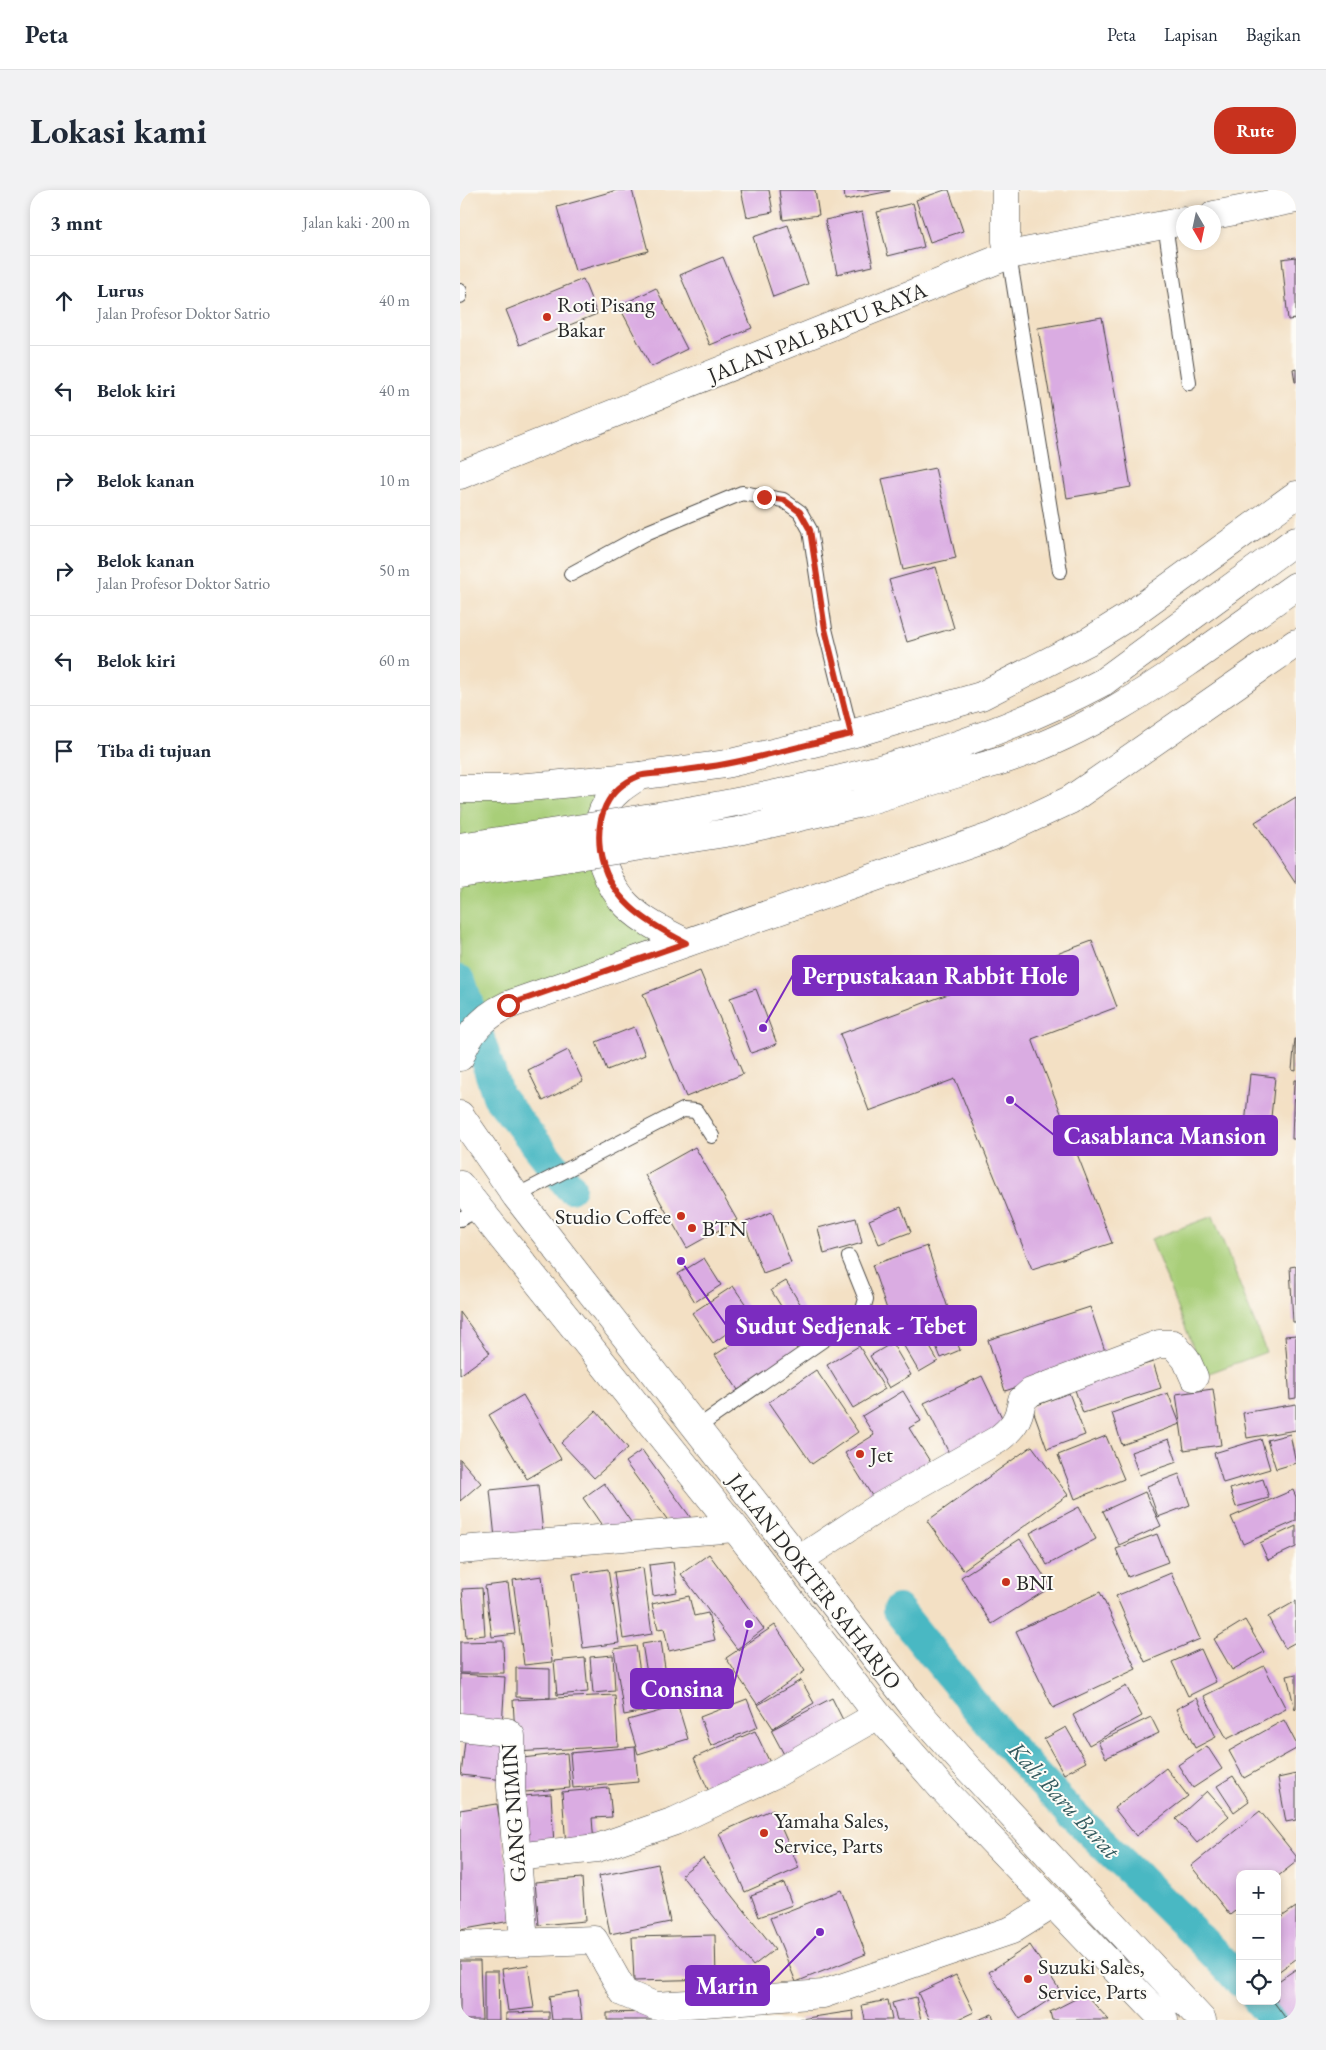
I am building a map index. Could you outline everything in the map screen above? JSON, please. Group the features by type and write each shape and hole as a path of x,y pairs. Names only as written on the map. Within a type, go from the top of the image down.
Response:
{"street":[{"path":"1006,190 1006,241 1008,255"},
{"path":"1221,214 1296,199"},
{"name":"JALAN PAL BATU RAYA","path":"460,475 1008,255 1174,223"},
{"path":"460,789 502,789 639,776 726,764 851,734 981,696 1089,642 1130,616 1296,495"},
{"path":"460,847 738,804 934,753 1009,726 1057,707 1103,682 1296,540"},
{"path":"460,874 738,831 857,804 1009,760 1114,708 1169,675 1296,586"},
{"path":"460,1057 465,1042 476,1027 492,1012 543,992 993,836 1070,800 1296,643"},
{"path":"639,776 618,790 607,803 600,816 598,834 601,856 609,880 623,901 647,922 686,943"},
{"name":"JALAN DOKTER SAHARJO","path":"460,1115 516,1196 695,1429 913,1706 966,1766 1202,2020"},
{"name":"JALAN DOKTER SAHARJO","path":"464,1200 735,1528 878,1715 942,1788 1164,2020"},
{"path":"799,1560 881,1506 1005,1434 1012,1428 1019,1415 1022,1400 1031,1392 1159,1344 1173,1344 1186,1359 1194,1377"},
{"path":"460,1550 735,1528"},
{"path":"516,1857 597,1848 676,1821 777,1773 878,1715"},
{"name":"GANG NIMIN","path":"460,1727 507,1732 510,1736 511,1787 524,1941"},
{"path":"460,1945 524,1941 594,1940 624,1993 655,2006 704,2003 822,1994 1012,1930 1052,1905"}],"lane":[{"path":"1174,223 1189,383"},
{"path":"1008,255 1060,571"},
{"path":"460,291 460,296"},
{"path":"571,574 648,532 742,493 784,500 800,512 810,530 825,629 851,734"},
{"path":"516,1196 683,1110 696,1112 712,1136"},
{"path":"695,1429 862,1314 866,1299 849,1257"}],"green space":[{"path":"639,776 601,816 460,844 460,789"},
{"path":"602,852 609,880 686,943 508,1005 460,1057 460,874"},
{"path":"1213,1216 1266,1352 1204,1375 1151,1239"}],"building":[{"path":"617,190 632,190 648,251 575,271 557,207"},
{"path":"741,190 769,190 773,212 747,217"},
{"path":"779,190 815,190 819,215 783,220"},
{"path":"844,190 890,190 890,191 845,200"},
{"path":"949,190 963,231 930,242 916,200"},
{"path":"913,203 924,247 888,256 877,212"},
{"path":"862,212 873,266 837,274 825,220"},
{"path":"788,225 808,284 773,297 753,237"},
{"path":"723,257 752,328 710,345 680,275"},
{"path":"1296,257 1296,319 1288,320 1282,259"},
{"path":"583,279 597,314 520,345 506,310"},
{"path":"656,288 687,349 651,367 619,306"},
{"path":"1102,317 1131,487 1067,498 1038,328"},
{"path":"1296,368 1296,382 1295,382 1293,369"},
{"path":"935,468 956,558 903,570 882,479"},
{"path":"936,567 954,628 907,642 889,580"},
{"path":"1296,797 1296,884 1255,822"},
{"path":"1092,941 1117,1007 1032,1039 1112,1243 1032,1269 955,1079 869,1111 840,1034"},
{"path":"700,971 743,1074 686,1097 643,994"},
{"path":"756,989 777,1044 751,1053 730,998"},
{"path":"634,1027 645,1055 607,1070 596,1042"},
{"path":"1296,1039 1296,1071 1292,1070"},
{"path":"568,1050 583,1081 543,1101 528,1070"},
{"path":"1250,1074 1275,1077 1268,1148 1243,1146"},
{"path":"1294,1080 1296,1080 1296,1139 1292,1139"},
{"path":"695,1147 737,1220 687,1248 645,1175"},
{"path":"901,1207 911,1232 879,1244 869,1220"},
{"path":"772,1212 791,1263 763,1273 744,1223"},
{"path":"856,1218 862,1243 824,1254 818,1228"},
{"path":"927,1246 950,1314 895,1333 872,1265"},
{"path":"704,1258 721,1285 695,1302 678,1274"},
{"path":"1296,1266 1296,1322 1293,1322 1290,1267"},
{"path":"786,1281 822,1339 807,1348 771,1290"},
{"path":"733,1286 753,1315 713,1343 692,1313"},
{"path":"1090,1307 1107,1357 1005,1391 988,1340"},
{"path":"460,1312 490,1353 460,1375"},
{"path":"775,1316 799,1352 738,1390 715,1355"},
{"path":"949,1321 960,1350 941,1358 929,1329"},
{"path":"920,1330 938,1361 919,1372 901,1341"},
{"path":"1296,1335 1296,1398 1290,1399 1285,1336"},
{"path":"892,1343 911,1375 889,1388 870,1356"},
{"path":"859,1346 885,1389 853,1408 827,1365"},
{"path":"1153,1362 1161,1388 1083,1413 1074,1387"},
{"path":"816,1370 858,1432 812,1464 769,1402"},
{"path":"982,1376 1006,1426 949,1453 924,1403"},
{"path":"1213,1389 1221,1445 1184,1450 1176,1394"},
{"path":"903,1391 921,1421 909,1428 931,1463 874,1499 845,1453 874,1435 862,1416"},
{"path":"1069,1393 1085,1435 1047,1449 1032,1407"},
{"path":"1168,1393 1180,1424 1122,1445 1112,1413"},
{"path":"523,1395 561,1459 527,1479 489,1415"},
{"path":"1296,1404 1296,1430 1247,1438 1243,1413"},
{"path":"596,1411 628,1448 594,1478 561,1443"},
{"path":"1290,1434 1296,1463 1276,1469 1267,1440"},
{"path":"1106,1436 1124,1479 1075,1499 1058,1455"},
{"path":"1169,1439 1177,1462 1139,1475 1131,1452"},
{"path":"1261,1439 1270,1469 1223,1483 1214,1453"},
{"path":"1032,1446 1068,1495 963,1570 927,1521"},
{"path":"642,1450 691,1518 675,1530 625,1462"},
{"path":"460,1459 481,1483 460,1501"},
{"path":"1179,1474 1190,1505 1158,1517 1147,1486"},
{"path":"1263,1479 1269,1498 1236,1507 1230,1489"},
{"path":"604,1483 631,1522 610,1537 583,1498"},
{"path":"538,1485 543,1533 495,1538 490,1490"},
{"path":"1293,1490 1296,1497 1296,1521 1243,1544 1231,1517"},
{"path":"1145,1492 1161,1526 1119,1545 1103,1511"},
{"path":"1079,1507 1096,1539 1047,1565 1030,1533"},
{"path":"1296,1526 1296,1547 1268,1560 1260,1543"},
{"path":"1157,1534 1168,1562 1128,1577 1116,1549"},
{"name":"BNI","path":"1020,1539 1051,1587 992,1624 961,1577"},
{"path":"709,1554 764,1629 737,1649 681,1574"},
{"path":"673,1562 677,1592 653,1596 649,1565"},
{"path":"643,1568 652,1634 623,1639 614,1572"},
{"path":"608,1569 619,1643 583,1648 573,1574"},
{"path":"1171,1573 1200,1639 1145,1662 1116,1596"},
{"path":"542,1576 552,1662 524,1665 513,1580"},
{"path":"508,1583 515,1634 492,1637 485,1586"},
{"path":"482,1588 485,1635 466,1637 462,1589"},
{"path":"1100,1592 1136,1669 1053,1708 1016,1631"},
{"path":"689,1596 694,1616 708,1613 715,1640 669,1651 664,1628 658,1629 652,1604"},
{"path":"1296,1601 1296,1642 1285,1648 1268,1617"},
{"path":"1245,1620 1264,1652 1232,1670 1214,1639"},
{"path":"775,1625 805,1671 757,1704 726,1658"},
{"path":"503,1641 504,1673 460,1673 460,1642"},
{"path":"661,1641 668,1688 650,1691 642,1644"},
{"path":"636,1646 646,1711 624,1715 614,1649"},
{"path":"1201,1649 1216,1682 1188,1696 1172,1662"},
{"path":"613,1655 615,1691 593,1693 590,1657"},
{"path":"585,1658 588,1692 557,1695 554,1661"},
{"path":"1264,1666 1286,1709 1227,1739 1204,1696"},
{"path":"516,1668 550,1669 550,1698 516,1697"},
{"path":"460,1674 505,1677 502,1727 460,1724"},
{"path":"1296,1674 1296,1709 1295,1710 1287,1676"},
{"path":"801,1680 814,1703 773,1728 758,1705"},
{"path":"1126,1686 1142,1716 1089,1745 1073,1715"},
{"path":"615,1695 618,1746 516,1752 513,1700"},
{"path":"832,1698 847,1728 787,1760 771,1730"},
{"path":"1197,1698 1216,1737 1195,1748 1176,1709"},
{"path":"747,1699 758,1727 711,1746 700,1717"},
{"path":"678,1706 688,1739 638,1754 628,1720"},
{"path":"1151,1717 1159,1733 1106,1758 1098,1742"},
{"path":"1284,1720 1296,1743 1296,1749 1244,1778 1229,1751"},
{"path":"1066,1727 1086,1762 1064,1774 1044,1739"},
{"path":"755,1731 772,1767 710,1794 694,1758"},
{"path":"465,1741 507,1746 504,1780 461,1775"},
{"path":"1207,1746 1222,1769 1193,1788 1178,1765"},
{"path":"635,1747 638,1782 573,1788 570,1753"},
{"path":"567,1753 570,1788 525,1792 522,1758"},
{"path":"1166,1768 1188,1796 1136,1836 1114,1808"},
{"path":"1296,1774 1296,1820 1286,1822 1278,1778"},
{"path":"1233,1776 1249,1801 1234,1812 1217,1786"},
{"path":"609,1788 612,1817 592,1818 594,1844 566,1846 562,1792"},
{"path":"1207,1791 1229,1816 1197,1843 1176,1819"},
{"path":"551,1794 554,1845 526,1847 522,1796"},
{"path":"497,1804 516,1920 460,1930 460,1810"},
{"path":"773,1809 799,1868 745,1892 719,1833"},
{"path":"1260,1811 1296,1856 1296,1862 1281,1874 1281,1870 1236,1870 1236,1910 1230,1915 1191,1866"},
{"path":"703,1858 775,1949 753,1966 681,1875"},
{"path":"658,1864 670,1922 610,1934 599,1876"},
{"path":"582,1878 585,1921 539,1925 535,1882"},
{"path":"784,1883 792,1905 759,1917 751,1895"},
{"path":"841,1890 866,1954 796,1982 770,1918"},
{"path":"1296,1907 1296,1959 1281,1970 1281,1960 1281,1917"},
{"path":"715,1935 716,1979 634,1981 632,1937"},
{"path":"1030,1945 1061,1992 1020,2019 989,1972"},
{"path":"460,1961 480,1961 482,2020 460,2020"},
{"path":"528,1965 534,2008 508,2011 502,1969"},
{"path":"1296,1969 1296,2019 1287,2020 1276,2005 1281,2005 1281,1979"},
{"path":"484,1971 498,1971 499,2020 484,2020"},
{"path":"956,1975 974,2012 957,2020 930,2020 918,1993"},
{"path":"578,1991 582,2020 552,2020 549,1996"},
{"path":"1085,1994 1109,2020 1052,2020 1050,2012"},
{"path":"916,1997 921,2020 897,2020 892,2003"},
{"path":"888,2000 892,2020 865,2020 862,2005"},
{"path":"687,2011 687,2020 607,2020 607,2013"},
{"path":"853,2011 854,2020 800,2020 800,2019"},
{"path":"549,2012 549,2020 506,2020 506,2013"},
{"path":"992,2014 994,2020 978,2020"}],"waterway":[{"name":"Kali Baru Barat","path":"460,981 498,1096 570,1187"},
{"name":"Kali Baru Barat","path":"898,1610 973,1703 1052,1793 1236,1977"},
{"name":"Kali Baru Barat","path":"1261,2005 1274,2020"}],"place":[{"name":"Roti Pisang Bakar","path":"547,317"},
{"name":"Perpustakaan Rabbit Hole","path":"763,1028"},
{"name":"Casablanca Mansion","path":"1010,1100"},
{"name":"Studio Coffee","path":"681,1216"},
{"name":"BTN","path":"692,1228"},
{"name":"Sudut Sedjenak - Tebet","path":"681,1261"},
{"name":"Jet","path":"860,1454"},
{"name":"BNI","path":"1006,1582"},
{"name":"Consina","path":"749,1624"},
{"name":"Yamaha Sales, Service, Parts","path":"764,1833"},
{"name":"Marin","path":"820,1932"},
{"name":"Suzuki Sales, Service, Parts","path":"1028,1979"}],"route":[{"path":"508,1005 686,943 647,922 623,901 609,880 601,856 598,834 600,816 607,803 618,790 639,776 726,764 851,734 825,629 810,530 800,512 784,500 764,497"}]}
